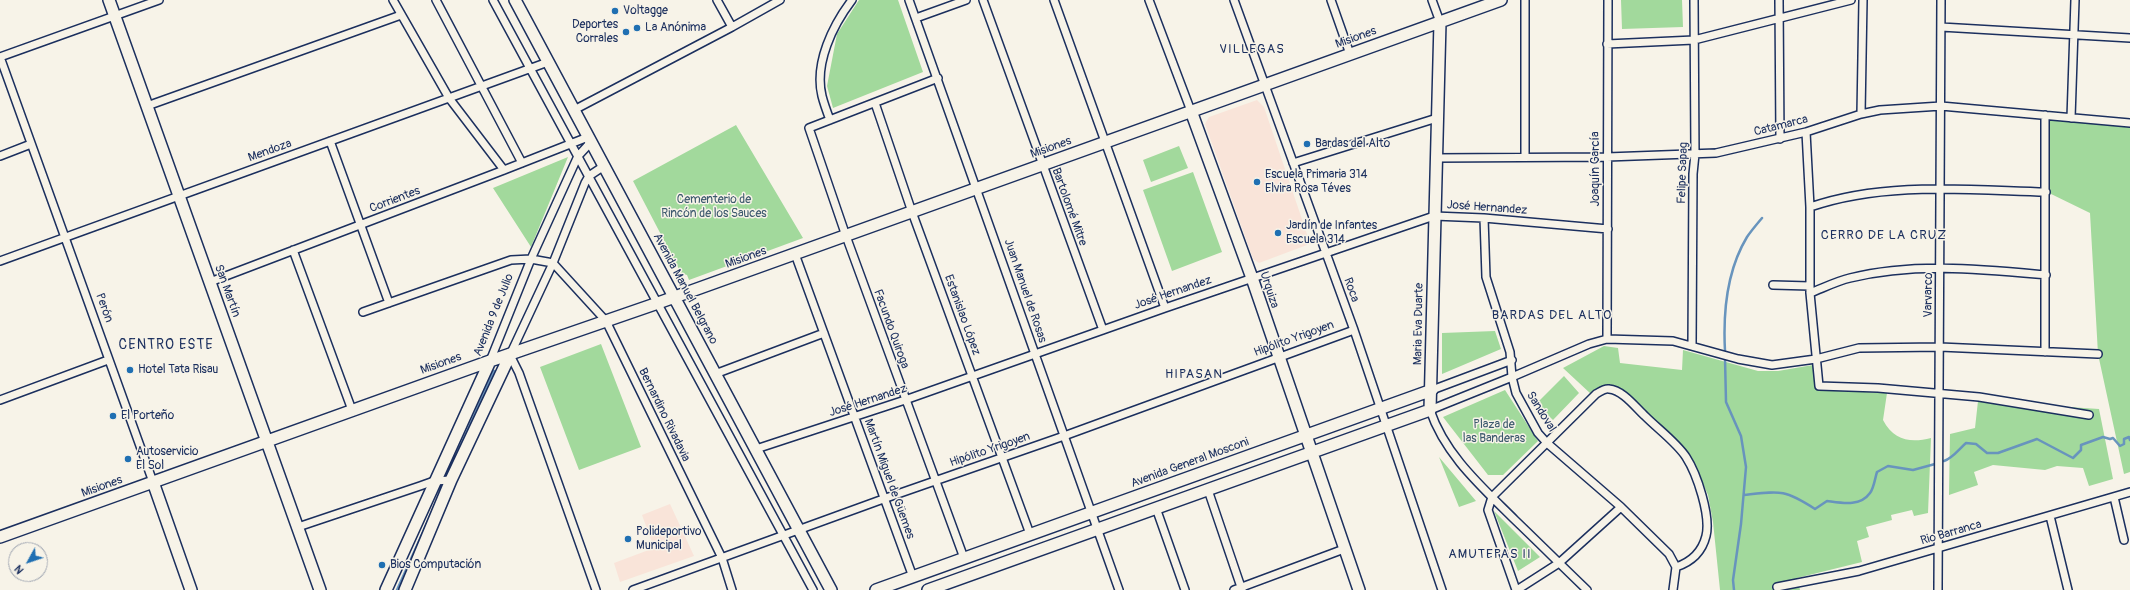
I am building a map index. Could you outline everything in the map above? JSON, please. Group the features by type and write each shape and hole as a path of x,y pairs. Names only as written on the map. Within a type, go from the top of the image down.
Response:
{"street":[{"name":"San Martín","path":"109,0 320,590"},
{"path":"0,57 159,0"},
{"path":"393,0 449,98 504,170"},
{"path":"436,0 522,163"},
{"path":"493,0 813,590"},
{"name":"Avenida Manuel Belgrano","path":"515,0 831,590"},
{"path":"717,0 732,27"},
{"path":"574,110 732,27 780,0"},
{"path":"852,0 831,33 822,68 822,96 830,120 938,78"},
{"name":"Juan Manuel de Rosas","path":"909,0 978,188 1119,590"},
{"path":"916,18 966,0"},
{"name":"Bartolomé Mitre","path":"983,0 1103,330"},
{"path":"1054,0 1165,308"},
{"name":"Urquiza","path":"1149,0 1252,278 1277,357 1359,590"},
{"name":"Roca","path":"1234,0 1354,330 1442,590"},
{"path":"1331,0 1350,54"},
{"name":"Maria Eva Duarte","path":"1432,0 1440,22 1434,216 1432,390 1430,410 1446,445 1492,497 1587,590"},
{"name":"Misiones","path":"0,537 490,361 606,322 1501,0"},
{"path":"1525,0 1525,157"},
{"name":"Joaquín García","path":"1607,339 1608,0"},
{"name":"Felipe Sapag","path":"1692,346 1693,174 1695,154 1694,0"},
{"path":"1779,0 1780,139"},
{"path":"1607,44 1694,40 1779,17 1851,0"},
{"path":"1861,114 1863,0"},
{"name":"Varvarco","path":"1938,590 1941,0"},
{"path":"2071,118 2075,0"},
{"path":"147,106 401,15"},
{"path":"1941,27 2073,33 2130,38"},
{"name":"Perón","path":"0,57 191,590"},
{"name":"Mendoza","path":"0,261 548,62"},
{"name":"Estanislao López","path":"875,103 912,212 1030,534"},
{"name":"Catamarca","path":"1436,158 1607,157 1716,153 1780,139 1861,114 1880,110 1940,106 2130,123"},
{"path":"2045,115 2045,352"},
{"path":"1293,163 1437,118"},
{"name":"Facundo Quiroga","path":"830,120 809,128 905,400 964,558"},
{"path":"1806,132 1810,207 1810,290 1819,386 1878,388 1940,395 1979,397 2089,415"},
{"name":"Corrientes","path":"210,282 571,144 590,139"},
{"name":"Avenida 9 de Julio","path":"386,590 434,481 490,361 531,259 578,156 590,139"},
{"path":"330,141 390,303"},
{"path":"0,156 31,144"},
{"path":"405,590 451,480 553,264 589,176 604,166"},
{"path":"1810,207 1834,199 1866,193 1940,190 2046,192"},
{"name":"José Hernandez","path":"756,449 905,400 1165,308 1434,216 1484,218 1608,229"},
{"name":"Sandoval","path":"1484,218 1486,277 1512,360 1512,378 1521,404 1538,433 1620,507 1669,554 1676,567"},
{"path":"293,250 352,410"},
{"name":"Martín Miguel de Güemes","path":"795,254 854,417 886,498 913,577"},
{"path":"363,312 511,260 531,259 553,264"},
{"name":"Bernardino Rivadavia","path":"553,264 606,322 722,558 732,590"},
{"path":"1773,284 1810,290 1849,278 1877,272 1940,268 1990,270 2046,275"},
{"name":"Hipólito Yrigoyen","path":"633,590 799,531 886,498 1064,436 1354,330"},
{"path":"715,374 824,333"},
{"path":"928,590 1430,410 1512,378 1588,344 1607,339 1673,341 1738,359 1772,365 1816,359 1859,348 1940,346 2098,354"},
{"path":"510,355 519,373 596,590"},
{"path":"0,400 108,360"},
{"name":"Avenida General Mosconi","path":"876,590 1512,360"},
{"path":"1620,507 1559,563 1516,590 1488,510 1492,497 1596,394 1604,389 1610,389 1628,400 1686,456 1695,474 1701,492 1706,517 1707,535 1697,554 1687,563 1676,567 1673,590"},
{"path":"298,527 434,481 451,480"},
{"path":"1208,490 1239,589 1344,549"},
{"name":"Rio Barranca","path":"1777,587 1859,571 2130,492"},
{"path":"2114,497 2124,540"},
{"path":"1156,508 1185,590"},
{"path":"2050,516 2068,590"}],"shaded area":[{"name":"Escuela Primaria 314 Elvira Rosa Téves","path":"1257,100 1264,107 1309,240 1307,245 1259,263 1253,259 1205,124 1209,117"},
{"path":"670,504 694,556 620,582 614,563 654,548 642,515"}],"green space":[{"path":"859,0 898,0 923,72 833,108 827,86 837,34"},
{"path":"1621,0 1682,0 1683,27 1622,29"},
{"path":"2047,118 2130,126 2130,472 2124,474 2098,354 2090,213 2049,193"},
{"name":"Cementerio de Rincón de los Sauces","path":"736,125 803,238 689,280 687,275 681,273 633,181"},
{"path":"1179,146 1188,168 1151,182 1143,160"},
{"path":"568,157 531,247 493,188"},
{"path":"1193,172 1222,252 1172,271 1143,190"},
{"path":"1495,331 1501,349 1442,374 1442,333"},
{"path":"601,344 641,447 579,470 540,367"},
{"path":"1604,346 1618,348 1620,363 1682,370 1683,350 1758,371 1778,371 1813,365 1818,390 1887,393 1883,420 1887,427 1892,432 1904,439 1924,440 1931,438 1928,513 1914,516 1912,510 1891,515 1892,520 1866,527 1869,537 1857,541 1862,562 1797,578 1800,590 1720,590 1713,522 1708,495 1692,459 1633,400 1600,387 1591,394 1563,368"},
{"path":"1564,376 1579,393 1553,420 1536,404"},
{"name":"Plaza de las Banderas","path":"1505,390 1538,441 1503,475 1488,475 1443,417"},
{"path":"1978,401 2099,409 2113,479 2089,486 2083,468 2057,466 2045,470 1993,465 1974,472 1978,485 1949,495 1950,434 1975,428"},
{"path":"1439,457 1476,501 1459,507"},
{"path":"1494,511 1540,557 1518,571"}],"waterway":[{"path":"1725,351 1726,307 1731,278 1740,250 1747,237 1762,218"},
{"path":"1725,358 1726,402 1741,436 1746,467 1741,524 1733,580 1734,590"},
{"path":"457,454 494,371"},
{"path":"1944,461 1953,456 1966,443 1976,444 1987,453 1998,453 2037,439 2073,458 2081,450 2081,445 2103,437 2110,439 2113,438 2120,446 2124,444 2124,439 2129,437 2130,440"},
{"path":"1744,495 1774,492 1781,493 1805,502 1815,509 1827,501 1850,503 1861,500 1871,491 1877,472 1888,466 1913,470 1935,464"},
{"path":"397,590 433,510"}],"place":[{"name":"Voltagge","path":"615,11"},
{"name":"La Anónima","path":"637,28"},
{"name":"Deportes Corrales","path":"626,32"},
{"name":"Bardas del Alto","path":"1307,144"},
{"name":"Escuela Primaria 314 Elvira Rosa Téves","path":"1257,182"},
{"name":"Jardín de Infantes Escuela 314","path":"1278,233"},
{"name":"Hotel Tata Risau","path":"130,370"},
{"name":"El Porteño","path":"113,416"},
{"name":"Autoservicio El Sol","path":"128,459"},
{"name":"Polideportivo Municipal","path":"628,539"},
{"name":"Bios Computación","path":"382,565"}],"district":[{"name":"VILLEGAS","path":"1252,50"},
{"name":"CERRO DE LA CRUZ","path":"1884,236"},
{"name":"BARDAS DEL ALTO","path":"1552,316"},
{"name":"CENTRO ESTE","path":"166,345"},
{"name":"HIPASAN","path":"1194,375"},
{"name":"AMUTEPAS II","path":"1490,555"}]}
